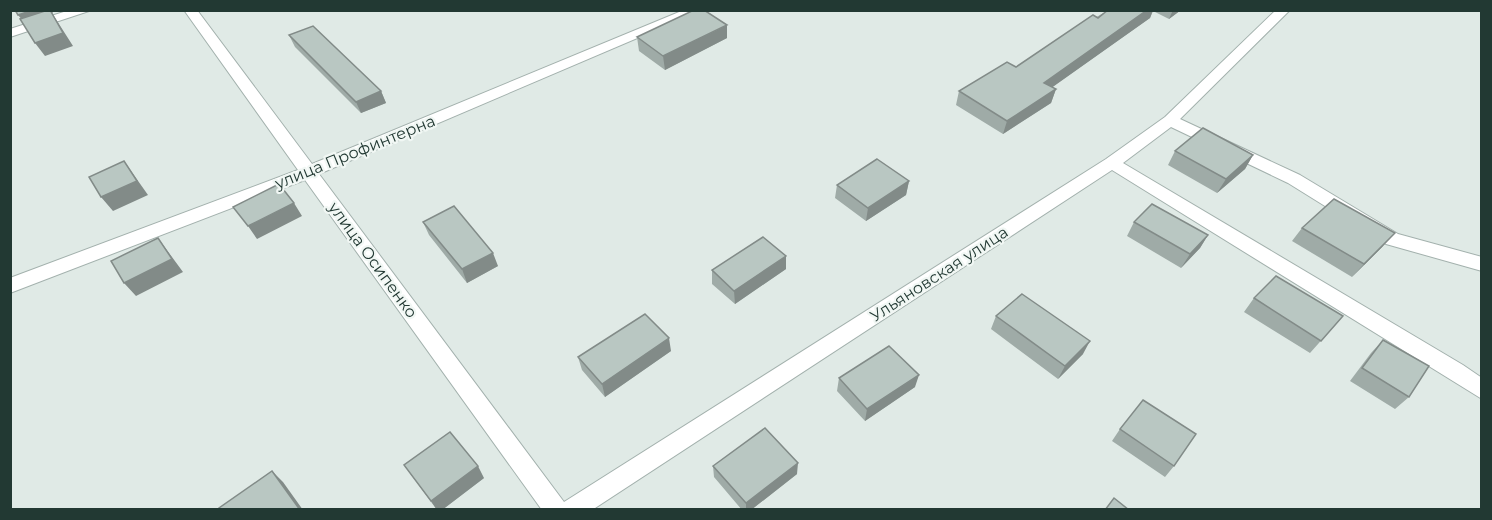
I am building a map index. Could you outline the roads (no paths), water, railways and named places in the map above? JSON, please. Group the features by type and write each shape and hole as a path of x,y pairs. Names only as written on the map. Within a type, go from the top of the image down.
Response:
{"street":[{"path":"10,33 86,10"},
{"name":"улица Осипенко","path":"190,10 556,510"},
{"name":"улица Профинтерна","path":"10,286 309,172 697,10"},
{"name":"Ульяновская улица","path":"571,510 1112,164 1170,120 1284,10"},
{"path":"1170,120 1294,179 1392,239 1482,264"},
{"path":"1112,164 1456,370 1482,390"}]}
